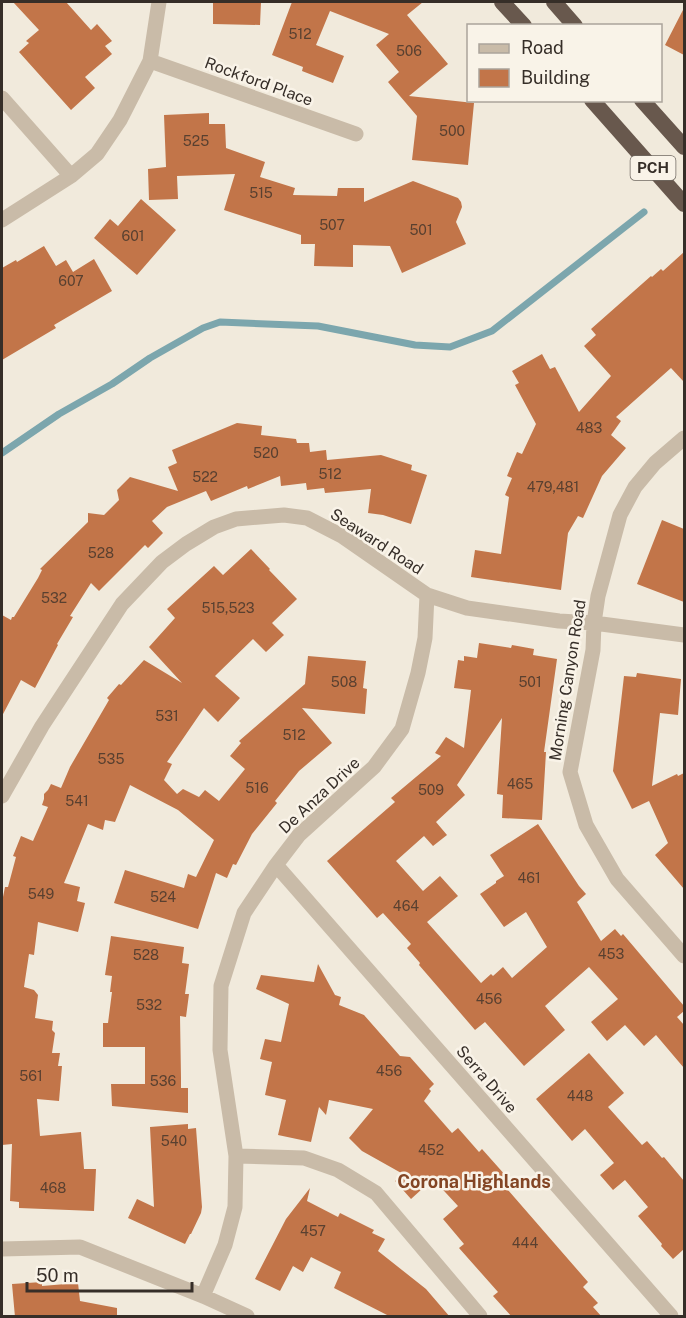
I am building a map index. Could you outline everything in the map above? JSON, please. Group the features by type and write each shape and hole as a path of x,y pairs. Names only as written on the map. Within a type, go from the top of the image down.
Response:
{"highway":[{"path":"502,2 522,24"},
{"path":"554,2 573,24"},
{"name":"PCH","path":"594,102 684,204"},
{"name":"PCH","path":"644,102 684,147"}],"street":[{"path":"2,220 71,177 103,146 120,120 150,61 159,2"},
{"name":"Rockford Place","path":"150,61 356,134"},
{"path":"2,98 71,177"},
{"name":"Morning Canyon Road","path":"684,438 656,463 635,487 620,516 598,596 593,650 570,772 586,825 617,879 684,956"},
{"name":"Seaward Road","path":"2,796 42,726 122,604 162,562 186,544 214,527 236,519 284,515 307,518 342,536 427,596 467,608 684,635"},
{"name":"De Anza Drive","path":"203,1296 225,1245 235,1207 236,1156 220,1050 221,986 244,913 299,835 374,767 402,729 425,638 427,596"},
{"name":"Serra Drive","path":"276,865 671,1317"},
{"path":"236,1156 304,1158 338,1170 376,1193 480,1317"},
{"path":"2,1249 80,1247 203,1296 246,1317"}],"building":[{"path":"13,2 66,2 91,30 97,24 112,41 105,46 112,54 85,77 95,88 71,110 19,52 29,43 26,41 39,30"},
{"path":"213,2 261,2 260,25 213,24"},
{"path":"292,2 423,2 407,15 448,64 409,96 474,103 468,165 412,160 417,116 388,82 399,72 376,45 389,34 330,11 316,45 344,56 333,83 302,71 303,67 272,55"},
{"path":"684,8 684,55 665,45"},
{"path":"209,113 209,124 225,124 226,148 265,162 260,177 295,188 293,195 337,196 338,188 364,188 364,202 413,181 458,198 462,207 456,222 466,244 402,273 390,246 353,245 353,267 314,266 315,244 301,244 301,235 224,210 235,174 177,176 178,199 149,200 148,169 166,167 164,115"},
{"path":"141,199 176,230 137,275 94,238 110,219 118,226"},
{"path":"44,246 56,266 66,260 73,272 94,259 112,291 54,325 56,328 2,360 2,268"},
{"path":"684,252 684,382 671,368 616,417 621,421 611,435 626,448 602,476 583,518 578,516 568,533 561,590 471,577 475,550 501,554 509,497 505,495 512,478 507,476 517,452 522,454 536,424 515,385 519,383 512,371 542,354 550,369 555,367 579,412 611,376 584,346 596,335 591,329 651,276 661,269 663,271"},
{"path":"237,423 262,426 261,435 296,439 297,443 309,443 310,452 326,450 327,460 381,455 412,465 411,470 427,475 411,524 368,513 371,489 325,493 324,488 307,490 306,483 281,486 280,476 248,489 247,486 211,501 206,491 167,507 152,521 163,533 148,548 145,545 99,591 91,583 70,616 73,617 35,688 21,680 2,716 2,615 11,620 14,617 38,578 42,570 40,569 88,522 88,513 104,515 119,500 117,490 130,477 178,491 168,467 177,463 172,450"},
{"path":"662,520 684,529 684,602 637,584"},
{"path":"251,549 297,599 272,623 284,635 266,652 253,639 215,676 240,698 218,722 204,708 167,762 172,764 164,780 177,794 183,789 199,797 205,790 219,801 245,769 230,756 241,743 239,741 305,684 308,656 366,661 363,688 367,689 365,714 302,708 332,743 299,771 275,801 277,803 252,834 227,878 216,873 198,929 114,903 125,870 184,888 188,874 196,877 214,840 178,810 130,785 115,822 105,820 103,830 88,824 64,883 80,887 77,901 85,903 78,932 38,922 34,955 29,954 24,987 34,990 38,995 35,1018 53,1021 52,1030 55,1033 52,1053 60,1053 58,1066 62,1066 59,1101 37,1099 40,1136 81,1132 84,1169 96,1169 94,1211 19,1208 19,1202 10,1201 12,1144 2,1145 2,902 16,857 13,856 21,836 33,841 48,807 42,805 44,794 51,784 61,788 70,767 109,700 107,698 119,684 121,685 144,660 182,683 149,647 175,618 167,609 214,566 223,575"},
{"path":"479,643 534,649 533,655 557,659 544,752 546,752 542,820 502,818 503,795 497,794 502,718 457,785 465,795 436,822 447,835 433,846 424,836 396,861 423,891 440,876 458,896 427,922 481,983 503,967 512,978 547,947 526,912 504,927 480,894 504,876 490,855 538,824 586,894 577,902 601,941 615,929 621,936 623,934 684,1006 684,1011 677,1017 684,1025 684,1068 656,1035 644,1046 625,1025 607,1041 591,1022 618,999 589,967 545,1006 565,1030 524,1066 485,1022 475,1030 419,965 420,963 407,948 411,944 383,913 377,918 327,861 395,802 391,798 441,756 435,753 446,737 464,748 471,690 454,688 458,660 464,661 464,656 477,658"},
{"path":"637,673 681,679 678,715 660,713 652,786 684,773 684,889 655,855 668,843 649,801 632,809 613,771 624,676 636,677"},
{"path":"111,936 184,947 182,963 189,964 185,994 189,994 186,1017 180,1016 181,1088 188,1088 188,1113 112,1106 111,1084 145,1084 145,1047 103,1047 103,1023 108,1023 112,992 110,992 112,976 105,975"},
{"path":"318,964 335,995 341,997 339,1005 364,1015 400,1056 410,1057 434,1084 424,1101 452,1133 458,1128 479,1152 482,1149 514,1185 508,1190 588,1282 583,1287 598,1303 593,1307 602,1317 512,1317 493,1296 498,1292 459,1248 464,1244 443,1219 458,1206 433,1179 411,1199 395,1181 403,1174 362,1151 349,1138 373,1109 329,1100 326,1115 319,1107 311,1142 278,1135 286,1100 265,1095 272,1062 260,1059 265,1039 281,1042 289,1004 256,989 261,975 314,982"},
{"path":"589,1053 624,1093 608,1107 642,1145 647,1141 684,1181 684,1249 673,1259 638,1216 648,1207 625,1180 613,1190 600,1175 614,1163 585,1129 572,1141 536,1099"},
{"path":"188,1124 188,1129 196,1128 202,1207 185,1244 128,1218 137,1199 154,1207 150,1127"},
{"path":"310,1188 307,1201 338,1217 340,1213 374,1230 372,1233 385,1239 378,1251 426,1289 450,1317 391,1317 334,1288 341,1272 311,1257 303,1272 293,1266 280,1291 255,1279 286,1219"},
{"path":"42,1282 42,1286 78,1283 80,1301 117,1308 117,1317 15,1317 12,1284"}],"waterway":[{"path":"2,453 59,414 112,384 150,358 203,328 220,322 318,326 415,345 450,347 492,331 644,212"}],"district":[{"name":"Corona Highlands","path":"474,1182"}]}
